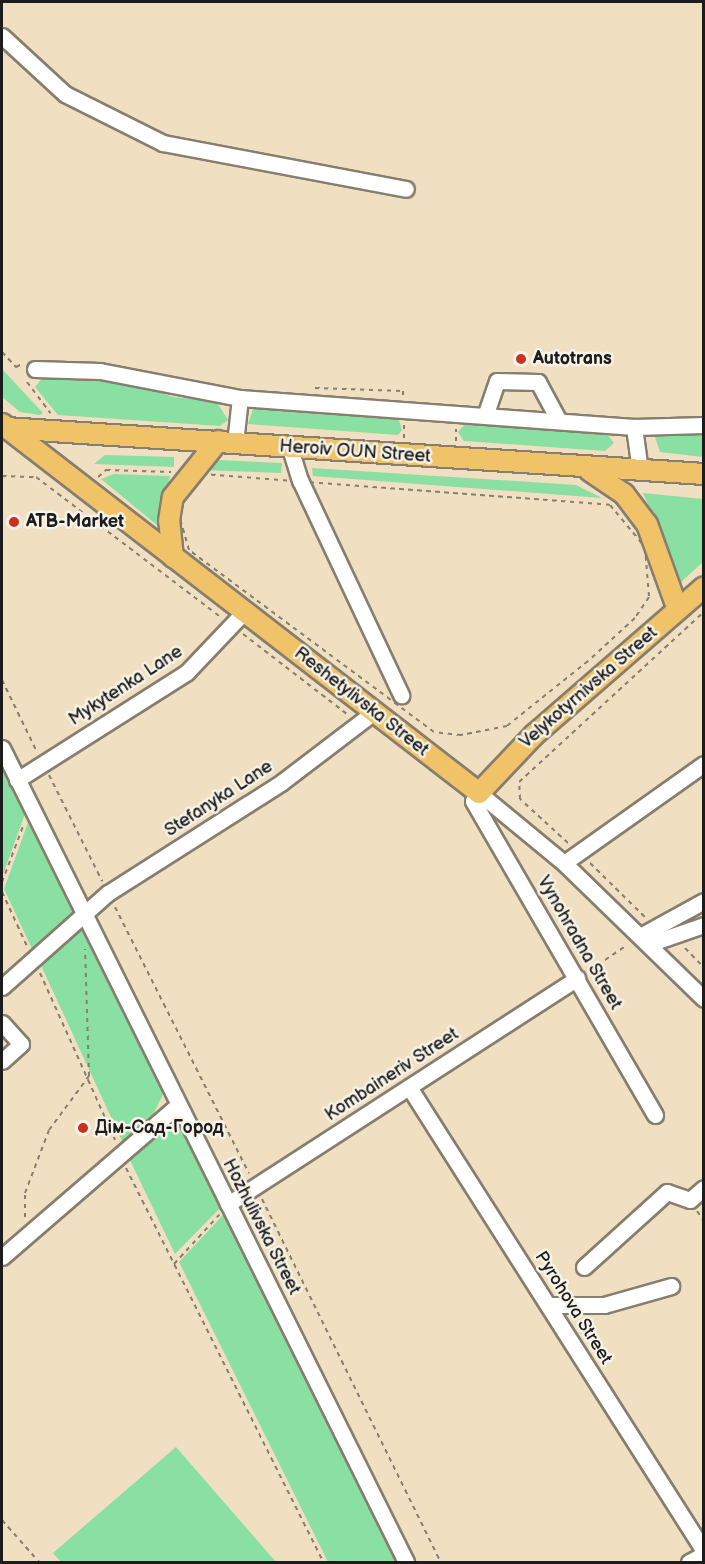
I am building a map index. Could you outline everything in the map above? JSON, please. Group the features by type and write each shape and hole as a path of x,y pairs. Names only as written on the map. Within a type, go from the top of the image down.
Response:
{"main road":[{"name":"Heroiv OUN Street","path":"3,427 588,470 704,474"},
{"name":"Reshetylivska Street","path":"3,427 173,557 239,619 367,718 479,793"},
{"path":"173,557 169,521 173,497 227,442"},
{"path":"588,470 624,494 647,524 678,610"},
{"name":"Velykotyrnivska Street","path":"479,793 534,735 704,587"}],"street":[{"path":"2,36 65,94 163,143 406,189"},
{"path":"35,369 100,371 240,398 634,427 704,425"},
{"path":"485,416 497,381 538,382 559,421"},
{"path":"227,442 240,398"},
{"path":"634,427 640,471"},
{"path":"290,448 300,480 401,695"},
{"name":"Mykytenka Lane","path":"18,780 187,672 239,619"},
{"name":"Stefanyka Lane","path":"2,987 108,893 282,782 367,718"},
{"name":"Hozhulivska Street","path":"2,748 406,1563"},
{"path":"564,863 577,850 704,764"},
{"name":"Reshetylivska Street","path":"479,793 564,863 704,999"},
{"name":"Vynohradna Street","path":"479,793 473,801 655,1115"},
{"path":"645,940 655,927 704,901"},
{"path":"645,940 704,925"},
{"name":"Kombaineriv Street","path":"228,1204 577,978"},
{"path":"2,1023 21,1044 2,1061"},
{"name":"Pyrohova Street","path":"409,1087 704,1552"},
{"path":"2,1257 178,1105"},
{"path":"584,1268 668,1192 690,1200 704,1188"},
{"path":"548,1305 604,1305 671,1286"},
{"path":"689,1563 704,1552"}],"path":[{"path":"16,367 51,415"},
{"path":"394,438 405,438 404,410"},
{"path":"97,478 106,470 178,472"},
{"path":"202,474 300,480 610,505 645,547 649,597 635,618 588,661 507,726 461,735 434,732 189,550 177,508 202,474"},
{"path":"2,476 36,477 239,619 367,718"},
{"path":"655,927 577,850 520,799 519,782 704,612"},
{"path":"2,680 441,1563"},
{"path":"2,882 31,807"},
{"path":"2,892 3,900 89,1076 120,1155 323,1563"},
{"path":"25,1226 25,1193 50,1130 89,1076 84,916"},
{"path":"672,933 704,968"},
{"path":"577,978 645,940"},
{"path":"174,1264 228,1204"},
{"path":"2,1520 39,1563"}],"green space":[{"path":"2,369 43,413 40,415 20,412 2,397"},
{"path":"57,375 127,382 173,397 216,401 228,420 220,426 58,415 35,387 43,377"},
{"path":"266,407 398,417 402,430 398,435 248,424 253,409"},
{"path":"466,423 606,433 614,443 605,451 464,441 458,432"},
{"path":"668,432 703,434 703,457 660,452 655,437"},
{"path":"105,455 174,457 174,467 94,464"},
{"path":"217,460 282,463 281,473 202,470"},
{"path":"312,468 576,485 602,498 313,476"},
{"path":"114,474 170,476 157,525 101,479"},
{"path":"643,493 703,499 703,562 681,582"},
{"path":"2,774 8,775 26,811 2,877"},
{"path":"30,817 78,916 34,953 4,889"},
{"path":"82,926 165,1090 154,1113 122,1141 39,961"},
{"path":"168,1121 181,1127 221,1207 175,1254 127,1154"},
{"path":"225,1213 398,1562 328,1562 179,1262"},
{"path":"176,1447 276,1562 61,1562 53,1553"}],"place":[{"name":"Autotrans","path":"521,359"},
{"name":"ATB-Market","path":"14,522"},
{"name":"Дім-Сад-Город","path":"83,1128"}]}
